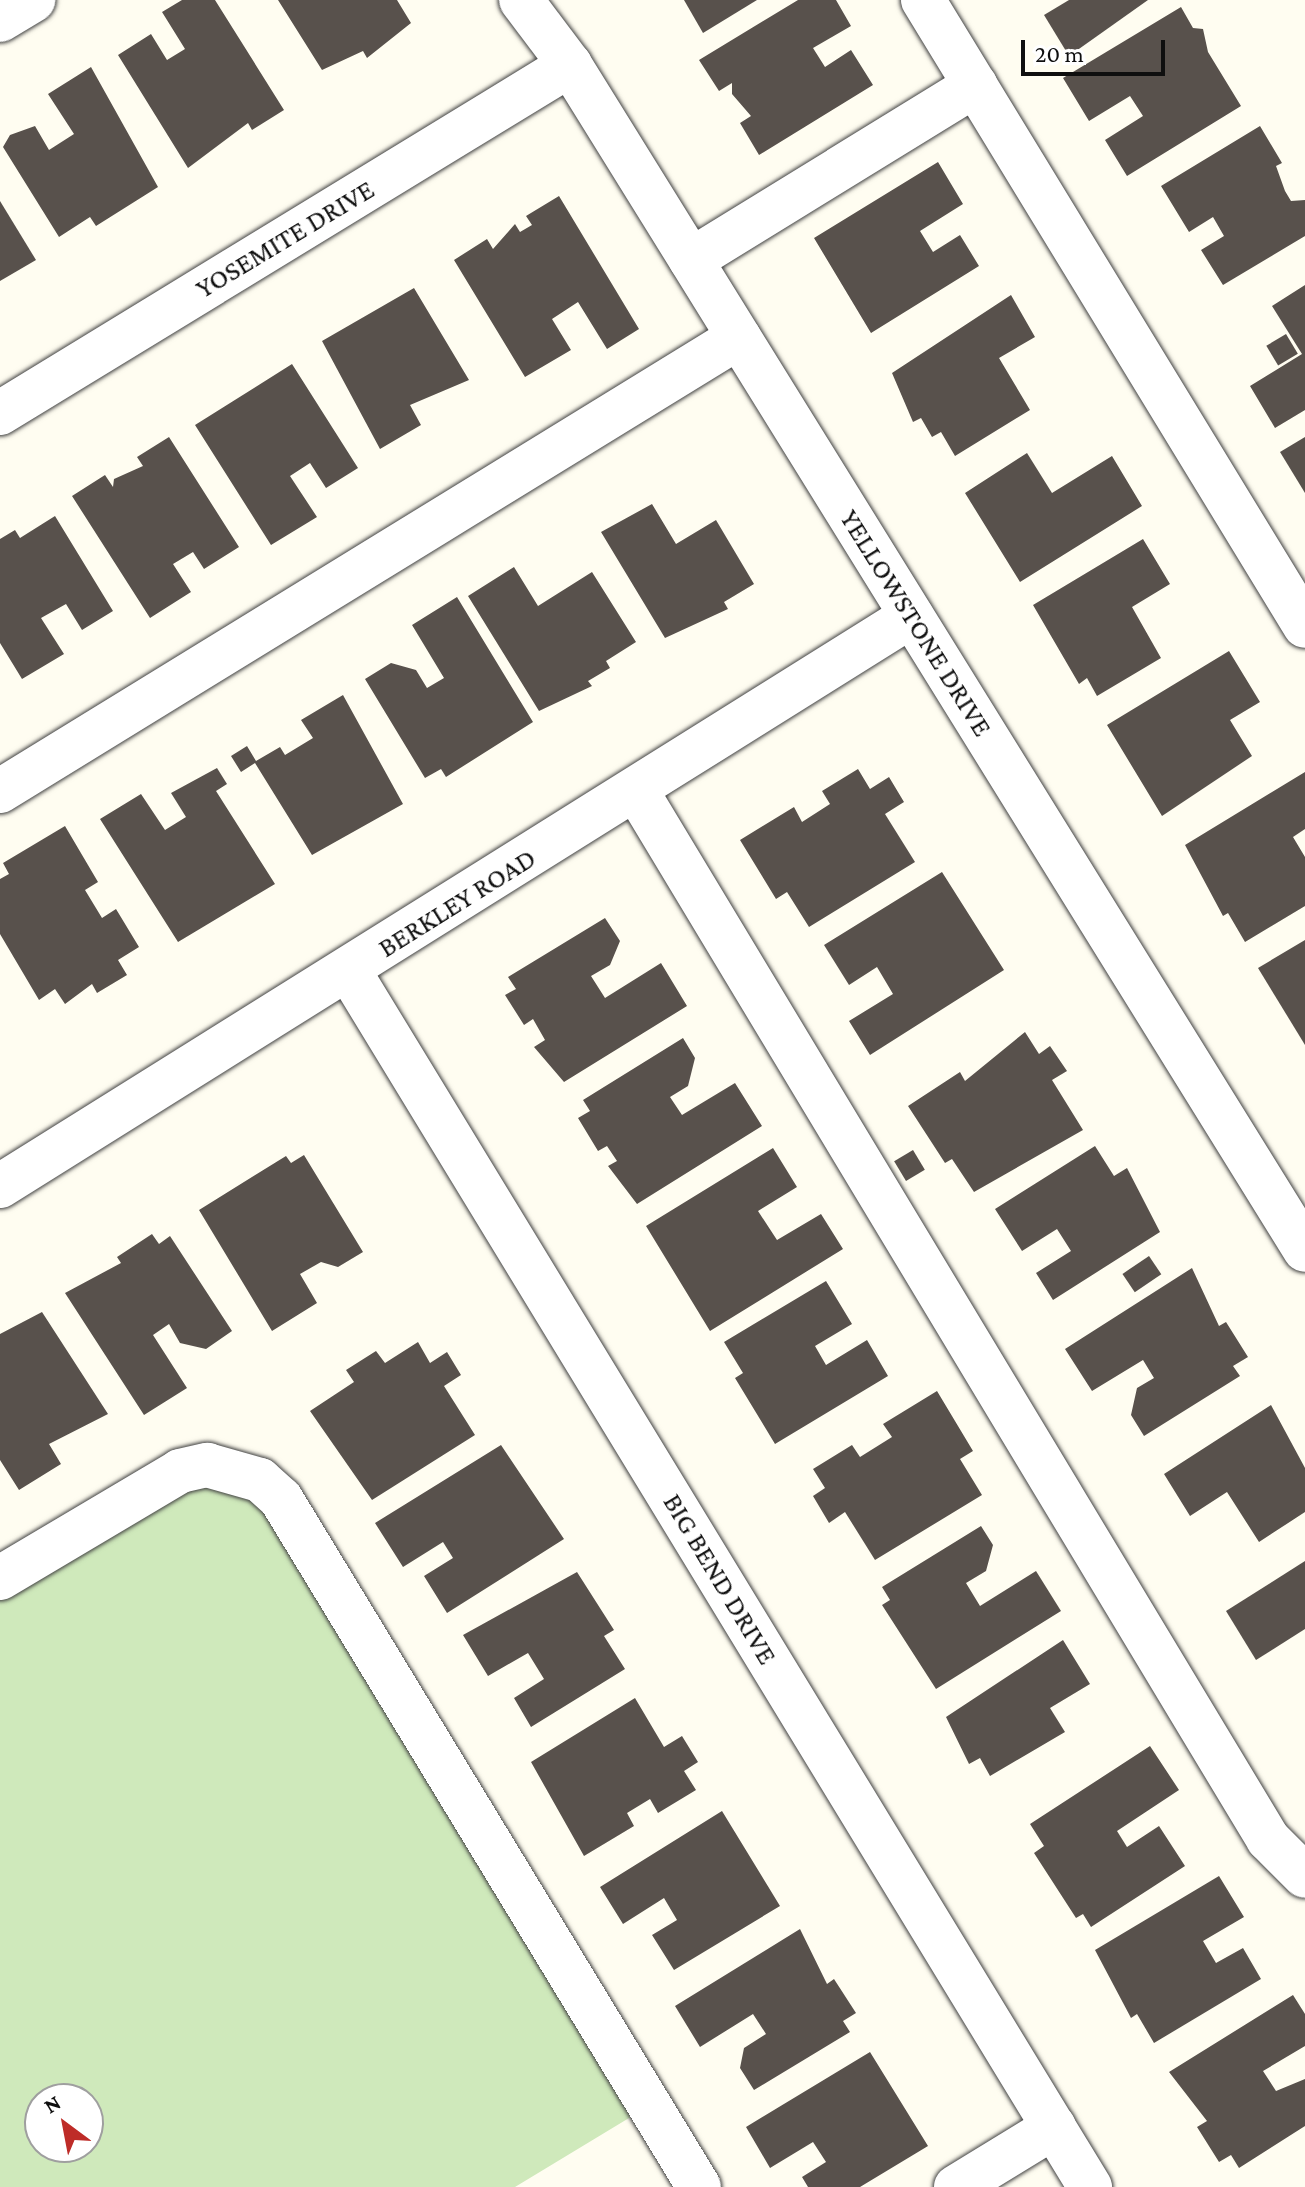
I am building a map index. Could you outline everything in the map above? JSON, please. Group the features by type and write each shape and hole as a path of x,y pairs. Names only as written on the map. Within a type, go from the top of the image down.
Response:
{"street":[{"path":"0,20 33,0"},
{"name":"YELLOWSTONE DRIVE","path":"521,0 570,65 1305,1250"},
{"path":"923,0 1305,626"},
{"name":"YOSEMITE DRIVE","path":"0,413 570,65"},
{"path":"691,260 975,85"},
{"path":"0,791 739,337"},
{"name":"BERKLEY ROAD","path":"0,1186 349,971 911,616"},
{"path":"636,790 1268,1839 1305,1876"},
{"name":"BIG BEND DRIVE","path":"349,971 1090,2187"},
{"path":"0,1578 180,1471 207,1465 260,1480 281,1499 699,2187"},
{"path":"956,2187 1054,2127"}],"green space":[{"path":"232,1454 634,2115 515,2187 0,2187 0,1595"}],"building":[{"path":"182,0 215,0 284,110 252,130 248,123 188,168 118,55 151,34 167,60 185,49 162,12"},
{"path":"278,0 397,0 411,23 367,58 363,51 322,70"},
{"path":"684,0 757,0 703,33"},
{"path":"798,0 836,0 851,26 813,48 825,67 851,50 873,85 759,155 740,123 751,116 732,94 732,83 719,91 699,60"},
{"path":"1069,0 1148,0 1069,56 1044,15"},
{"path":"1181,7 1193,28 1203,29 1208,52 1241,106 1127,176 1105,140 1143,116 1130,96 1089,121 1063,78"},
{"path":"91,67 158,187 96,226 90,217 59,237 3,147 10,135 35,126 49,150 74,134 48,94"},
{"path":"1260,126 1282,163 1276,166 1291,201 1305,200 1305,236 1223,285 1201,250 1224,236 1213,217 1189,232 1161,186"},
{"path":"938,162 963,204 920,231 933,252 960,235 979,266 871,333 814,238"},
{"path":"559,196 639,329 607,349 578,302 552,319 571,350 525,377 454,260 487,239 493,249 515,224 520,232 532,225 526,216"},
{"path":"0,201 36,260 0,281"},
{"path":"1305,285 1305,410 1275,428 1250,386 1302,354 1272,306"},
{"path":"414,288 469,380 410,405 421,425 380,449 322,341"},
{"path":"1011,295 1035,337 999,358 1030,410 955,456 941,432 932,437 921,418 913,422 892,373"},
{"path":"1286,334 1298,354 1278,366 1266,346"},
{"path":"292,364 358,468 326,488 310,463 290,476 317,517 271,545 195,425"},
{"path":"169,437 239,547 204,569 193,552 173,564 191,592 150,618 72,496 105,475 113,487 114,479 143,466 137,457"},
{"path":"1305,437 1305,493 1280,452"},
{"path":"1027,453 1052,493 1112,456 1142,506 1020,582 965,493"},
{"path":"652,504 676,544 716,520 754,584 724,602 728,609 665,638 601,532"},
{"path":"55,516 113,611 82,630 66,604 41,618 64,654 22,679 0,643 0,539 15,530 20,538"},
{"path":"1143,539 1170,584 1132,607 1161,658 1097,696 1087,678 1079,684 1033,605"},
{"path":"514,567 538,606 592,572 636,642 606,661 610,668 588,681 592,686 539,711 468,596"},
{"path":"457,597 533,722 446,777 441,769 425,778 365,679 391,663 416,670 427,688 444,678 412,625"},
{"path":"1229,651 1260,702 1230,720 1252,756 1162,816 1107,725"},
{"path":"343,695 403,804 312,855 255,763 241,772 231,756 247,746 256,761 280,747 285,755 313,738 301,720"},
{"path":"217,768 227,784 216,791 275,884 178,942 100,819 141,794 165,830 186,817 171,793"},
{"path":"858,769 870,789 889,777 904,802 885,814 915,862 809,927 787,892 776,899 740,840 794,807 802,822 830,804 822,791"},
{"path":"1305,772 1305,829 1293,837 1305,857 1305,906 1245,942 1228,913 1223,916 1185,845"},
{"path":"65,826 98,882 85,890 102,918 116,909 139,947 118,960 127,975 97,993 92,984 65,1004 55,989 39,1000 0,934 0,879 9,874 3,863"},
{"path":"942,872 1004,970 870,1055 849,1021 893,994 877,967 849,985 824,945"},
{"path":"605,918 620,941 610,965 591,976 605,998 661,963 687,1006 564,1082 534,1047 545,1040 533,1019 524,1025 505,995 516,989 508,977"},
{"path":"1305,940 1305,1045 1258,968"},
{"path":"1025,1032 1039,1054 1050,1046 1067,1071 1052,1080 1083,1130 974,1192 952,1159 945,1163 908,1106 960,1072 965,1081"},
{"path":"683,1038 695,1058 688,1086 670,1097 682,1115 735,1083 762,1126 637,1204 608,1166 617,1161 607,1146 598,1151 578,1118 590,1111 583,1100"},
{"path":"1095,1146 1114,1176 1127,1168 1160,1232 1053,1300 1036,1273 1071,1251 1057,1229 1022,1251 995,1209"},
{"path":"773,1148 797,1187 758,1211 777,1240 821,1214 843,1249 710,1331 646,1226"},
{"path":"913,1150 925,1170 906,1181 894,1161"},
{"path":"304,1155 363,1252 338,1267 321,1262 300,1274 317,1303 272,1331 199,1210 286,1156 291,1163"},
{"path":"152,1234 159,1244 170,1236 232,1331 206,1349 180,1343 169,1324 153,1335 187,1388 144,1415 65,1293 121,1263 117,1257"},
{"path":"1149,1256 1161,1274 1135,1292 1122,1274"},
{"path":"1192,1268 1219,1326 1226,1322 1248,1357 1233,1366 1240,1376 1144,1436 1131,1415 1137,1388 1154,1378 1143,1360 1092,1391 1065,1349"},
{"path":"826,1281 852,1324 815,1346 826,1365 867,1340 888,1376 775,1444 735,1378 743,1373 724,1342"},
{"path":"42,1312 108,1414 49,1444 61,1464 19,1490 0,1460 0,1334"},
{"path":"418,1342 430,1363 447,1352 461,1375 444,1386 475,1435 372,1500 310,1411 354,1382 346,1370 376,1351 385,1363"},
{"path":"937,1391 973,1451 960,1459 982,1495 875,1560 845,1512 829,1523 813,1496 825,1488 813,1469 852,1445 860,1457 892,1437 883,1424"},
{"path":"1271,1405 1305,1468 1305,1512 1259,1542 1227,1492 1190,1516 1164,1474"},
{"path":"501,1445 564,1539 447,1613 424,1576 453,1558 443,1542 403,1567 375,1523"},
{"path":"981,1526 993,1545 986,1571 966,1583 980,1606 1036,1571 1061,1611 936,1689 882,1605 890,1600 882,1587"},
{"path":"1305,1561 1305,1629 1256,1660 1226,1611"},
{"path":"577,1572 614,1630 604,1636 625,1669 531,1727 514,1698 544,1679 528,1653 488,1676 463,1635"},
{"path":"1063,1640 1090,1684 1050,1708 1065,1732 990,1776 980,1758 969,1764 946,1717"},
{"path":"635,1698 664,1747 682,1736 698,1762 684,1771 696,1790 658,1813 650,1799 627,1813 634,1826 584,1856 531,1762"},
{"path":"1150,1746 1179,1790 1117,1831 1127,1847 1159,1826 1185,1866 1091,1927 1083,1914 1076,1918 1034,1853 1044,1846 1030,1824"},
{"path":"722,1811 780,1906 674,1970 652,1935 677,1920 664,1898 623,1924 600,1887"},
{"path":"1219,1876 1244,1917 1203,1941 1216,1963 1243,1948 1261,1979 1154,2043 1137,2014 1131,2018 1095,1950"},
{"path":"800,1929 827,1984 834,1979 856,2013 843,2021 850,2032 754,2090 740,2068 744,2048 766,2034 753,2014 700,2047 675,2006"},
{"path":"1293,1995 1305,2014 1305,2046 1263,2071 1276,2091 1305,2079 1305,2126 1239,2168 1231,2155 1219,2162 1197,2127 1207,2121 1169,2072"},
{"path":"870,2052 928,2146 860,2187 808,2187 802,2177 826,2162 813,2142 770,2168 746,2127"}]}
